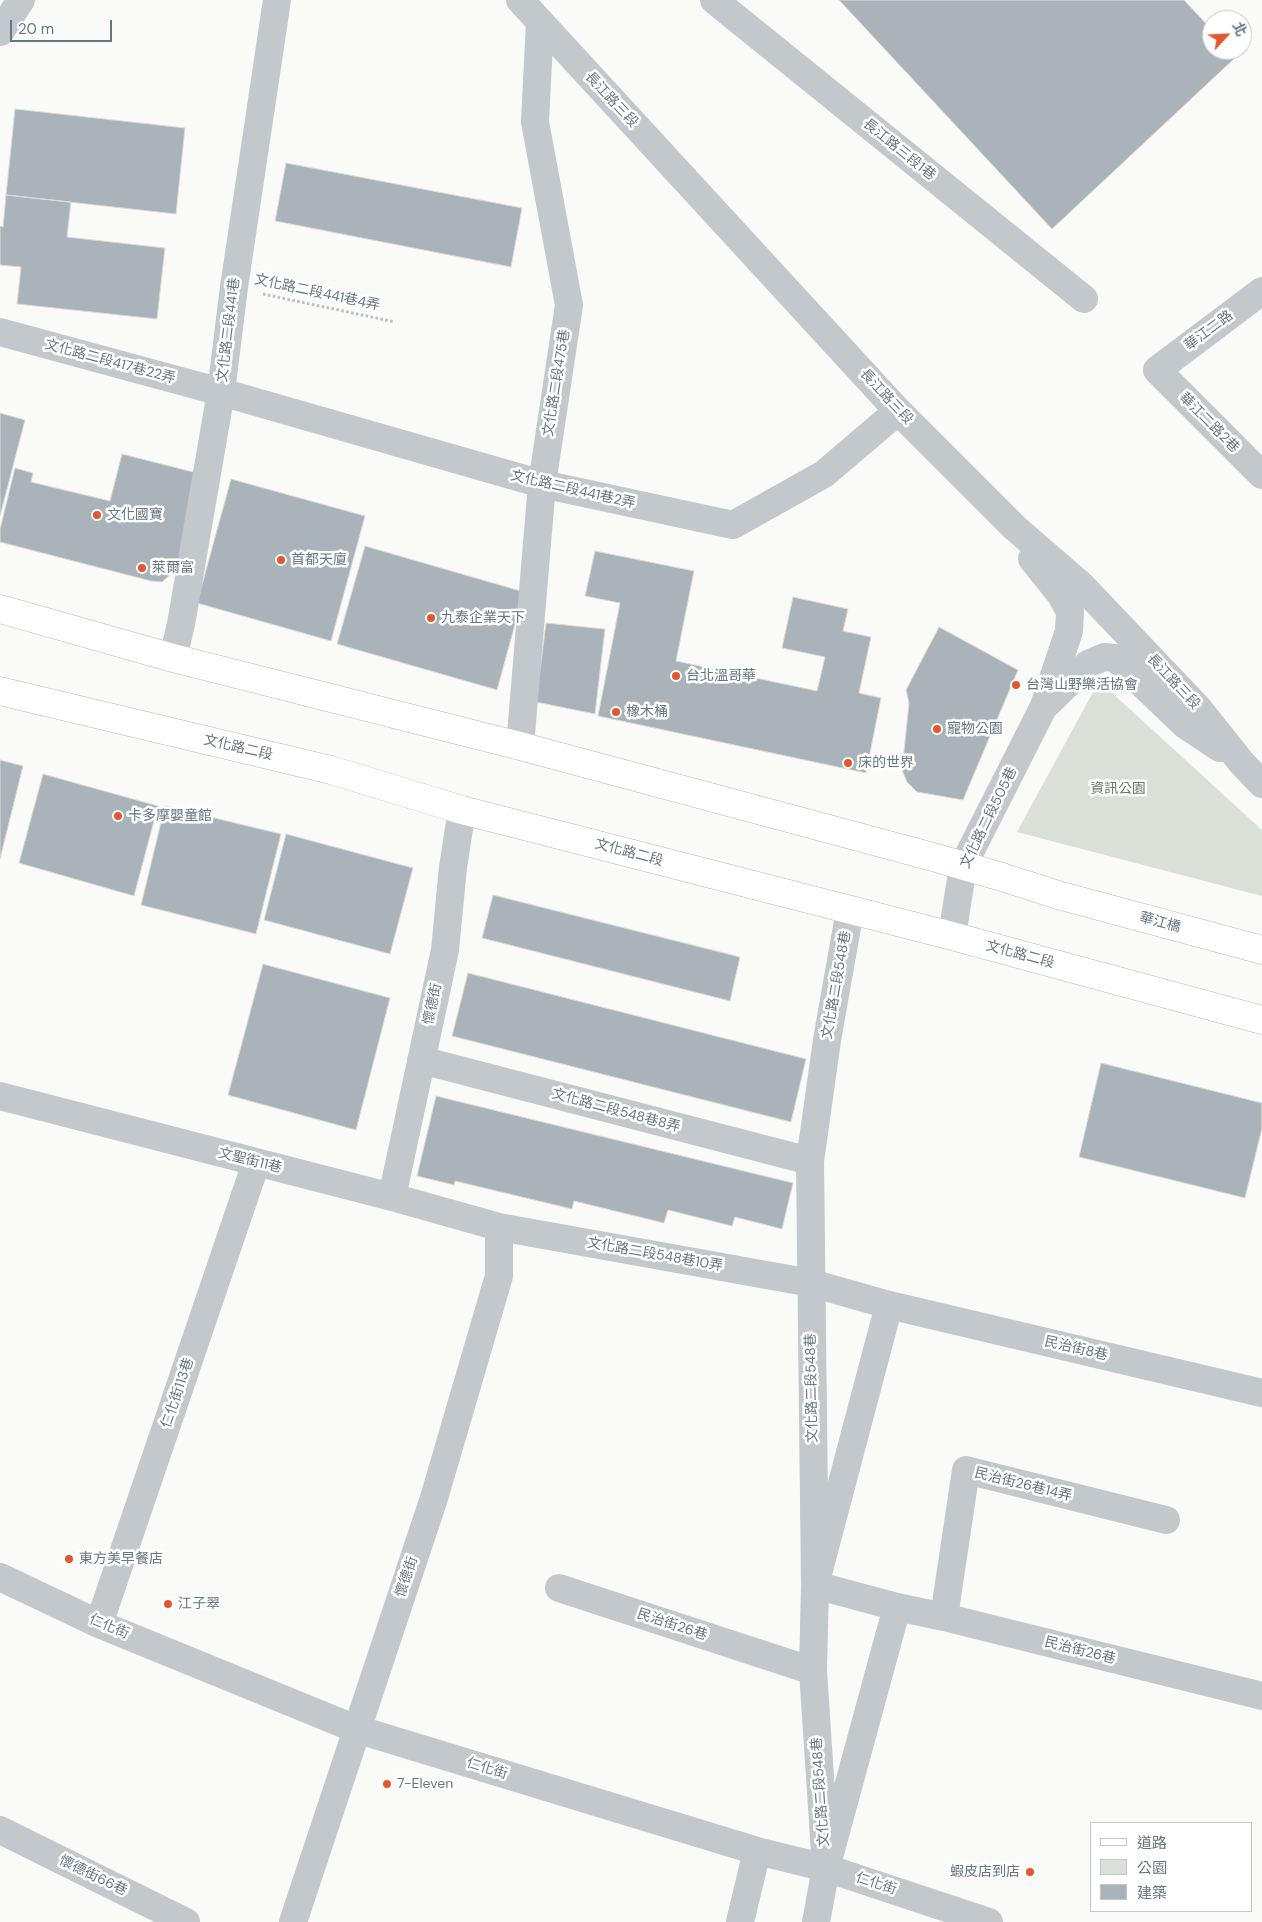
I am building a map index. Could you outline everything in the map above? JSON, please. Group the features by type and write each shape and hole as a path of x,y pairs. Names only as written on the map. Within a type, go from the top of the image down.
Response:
{"main road":[{"path":"0,609 173,658 520,746 963,866"},
{"name":"文化路二段","path":"0,691 331,770 462,810 952,936 1260,1020"},
{"name":"華江橋","path":"963,866 1002,876 1058,896 1262,950"}],"street":[{"path":"0,32 21,0"},
{"name":"文化路二段441巷","path":"173,658 181,624 221,392 234,287 277,0"},
{"name":"長江路三段","path":"520,0 898,411 1014,527 1080,584 1198,708 1241,762 1262,784"},
{"name":"長江路三段1巷","path":"714,0 1084,299"},
{"name":"文化路二段475巷","path":"520,746 542,484 569,305 535,122 540,22"},
{"name":"華江二路","path":"1157,370 1262,291"},
{"name":"文化路二段417巷22弄","path":"0,332 221,392"},
{"name":"華江二路2巷","path":"1157,370 1262,475"},
{"name":"文化路二段441巷2弄","path":"221,392 542,484 733,526 824,474 898,411"},
{"path":"1014,527 1030,557 1062,596 1070,612 1069,630 1044,706"},
{"path":"1044,706 1088,664 1104,657 1115,658 1184,724 1241,762"},
{"name":"文化路二段505巷","path":"952,936 963,866 1044,706"},
{"name":"懷德街","path":"392,1197 445,950 453,867 462,810"},
{"name":"文化路二段548巷","path":"826,1868 812,1671 815,1585 810,1161 827,1040 850,910"},
{"name":"文化路二段548巷8弄","path":"421,1060 810,1161"},
{"name":"文聖街11巷","path":"0,1096 392,1197 499,1227"},
{"name":"仁化街113巷","path":"100,1624 256,1163"},
{"name":"懷德街","path":"293,1922 434,1498 499,1276 499,1227"},
{"name":"文化路二段548巷10弄","path":"499,1227 811,1283 889,1306"},
{"path":"815,1585 889,1306"},
{"name":"民治街8巷","path":"889,1306 1262,1393"},
{"name":"民治街26巷14弄","path":"944,1617 966,1470 1166,1520"},
{"name":"仁化街","path":"0,1577 100,1624 356,1729 757,1851 826,1868 989,1922"},
{"name":"民治街26巷","path":"815,1585 897,1608 944,1617 1262,1696"},
{"name":"民治街26巷","path":"560,1588 812,1671"},
{"path":"816,1922 826,1868 897,1608"},
{"name":"懷德街66巷","path":"0,1830 186,1922"},
{"path":"740,1922 757,1851"}],"path":[{"name":"文化路二段441巷4弄","path":"234,287 395,322"}],"green space":[{"name":"資訊公園","path":"1099,681 1262,830 1262,896 1017,832"}],"building":[{"path":"839,0 1184,0 1202,19 1202,60 1233,60 1052,229"},
{"path":"15,109 185,128 176,214 6,195"},
{"path":"286,163 522,208 511,267 275,221"},
{"path":"6,195 71,202 67,237 165,248 157,319 17,304 21,267 0,265 0,226 3,227"},
{"path":"0,413 25,420 0,516"},
{"name":"文化國寶","path":"122,454 201,474 177,569 162,582 151,581 0,542 0,529 15,468 33,473 31,482 110,501"},
{"name":"首都天廈","path":"231,479 365,516 331,641 197,603"},
{"name":"九泰企業天下","path":"365,546 524,592 497,690 337,644"},
{"name":"台北溫哥華","path":"595,551 694,571 676,661 817,691 825,657 782,648 793,597 848,609 843,631 871,637 859,693 881,698 866,773 598,716 620,603 585,596"},
{"path":"546,623 605,629 595,714 536,702"},
{"path":"939,627 1018,670 963,800 917,792 907,782 902,770 909,703 906,690"},
{"path":"0,760 23,766 0,859"},
{"path":"43,774 158,806 134,896 19,863"},
{"path":"165,806 281,834 256,934 141,905"},
{"path":"286,834 413,868 390,954 264,920"},
{"path":"493,895 740,957 730,1001 482,938"},
{"path":"263,964 390,998 356,1130 228,1095"},
{"path":"468,973 806,1059 791,1122 452,1036"},
{"path":"1101,1063 1262,1103 1262,1128 1245,1198 1079,1157"},
{"path":"436,1096 793,1183 782,1229 735,1217 732,1226 668,1210 664,1223 574,1201 572,1209 455,1181 454,1185 417,1176"}],"place":[{"name":"文化國寶","path":"97,515"},
{"name":"首都天廈","path":"281,560"},
{"name":"萊爾富","path":"142,568"},
{"name":"九泰企業天下","path":"431,618"},
{"name":"台北溫哥華","path":"676,676"},
{"name":"台灣山野樂活協會","path":"1016,685"},
{"name":"橡木桶","path":"616,712"},
{"name":"寵物公園","path":"937,729"},
{"name":"床的世界","path":"848,763"},
{"name":"卡多摩嬰童館","path":"118,816"},
{"name":"東方美早餐店","path":"69,1559"},
{"name":"江子翠","path":"168,1604"},
{"name":"7-Eleven","path":"387,1784"},
{"name":"蝦皮店到店","path":"1030,1872"}]}
